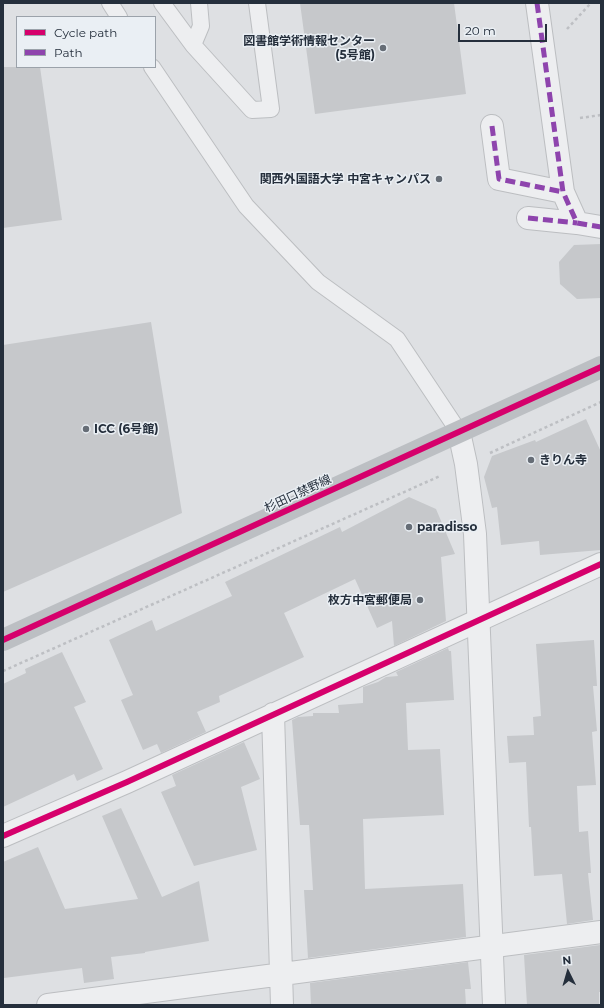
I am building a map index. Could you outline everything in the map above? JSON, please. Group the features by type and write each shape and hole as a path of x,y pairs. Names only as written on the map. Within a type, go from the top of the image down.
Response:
{"main road":[{"name":"杉田口禁野線","path":"3,640 601,366"}],"street":[{"path":"537,3 563,192 577,223"},
{"path":"492,126 499,179 563,192"},
{"path":"528,218 601,227"},
{"path":"459,432 466,464 475,534 480,620 494,1005"},
{"path":"3,836 127,782 601,564"},
{"path":"273,714 279,974 282,1005"},
{"path":"48,1005 601,932"}],"lane":[{"path":"110,3 118,16"},
{"path":"162,3 193,45 252,110 271,109 257,3"},
{"path":"193,45 201,26 199,3"},
{"path":"153,68 246,206 318,282 397,339 459,432"}],"path":[{"path":"3,671 601,402"}],"building":[{"name":"図書館学術情報センター (5号館)","path":"300,3 454,3 466,94 315,114"},
{"path":"3,67 40,68 62,220 3,228"},
{"path":"601,244 601,298 577,299 560,284 559,262 574,245"},
{"name":"ICC (6号館)","path":"151,322 182,513 3,592 3,345"},
{"path":"586,419 601,452 601,550 540,555 539,541 501,545 497,507 492,508 484,477 492,456 535,440 536,442"},
{"path":"409,497 436,509 455,554 441,557 446,621 394,646 392,621 377,628 355,579 284,613 304,657 219,696 220,702 197,712 206,732 161,753 157,744 143,750 121,700 133,695 109,640 152,620 156,631 232,596 225,582 340,527 342,532"},
{"path":"594,640 597,686 593,686 597,731 592,732 596,785 577,786 579,832 588,831 591,873 588,873 593,920 567,924 562,874 534,876 531,827 529,827 526,762 509,763 507,736 534,735 533,717 541,716 536,644"},
{"path":"448,648 449,651 451,651 454,700 406,703 408,750 440,749 444,815 363,819 365,889 463,884 466,937 308,958 304,890 313,890 309,825 300,825 292,720 298,717 313,716 313,713 339,713 338,705 363,703 363,687 378,682 386,677 398,676 396,672"},
{"path":"62,652 86,702 74,707 103,769 77,781 74,774 3,807 3,684 26,673 25,669"},
{"path":"244,742 260,779 241,787 257,850 194,866 161,792 176,786 172,775"},
{"path":"121,808 162,897 199,881 209,941 145,953 111,957 114,979 84,983 82,968 4,978 3,862 38,847 65,909 138,899 102,816"},
{"path":"600,945 601,992 599,992 599,1005 527,1005 524,955"},
{"path":"468,962 471,989 465,989 466,1005 311,1005 310,983"}],"marked path":[{"path":"537,3 563,192 577,223 601,227"},
{"path":"492,126 499,179 563,192"},
{"path":"528,218 577,223"}],"cycle path":[{"path":"3,640 601,367"},
{"path":"3,836 127,782 601,564"}],"place":[{"name":"図書館学術情報センター (5号館)","path":"383,48"},
{"name":"関西外国語大学 中宮キャンパス","path":"439,179"},
{"name":"ICC (6号館)","path":"86,429"},
{"name":"きりん寺","path":"531,460"},
{"name":"paradisso","path":"409,527"},
{"name":"枚方中宮郵便局","path":"420,600"}]}
